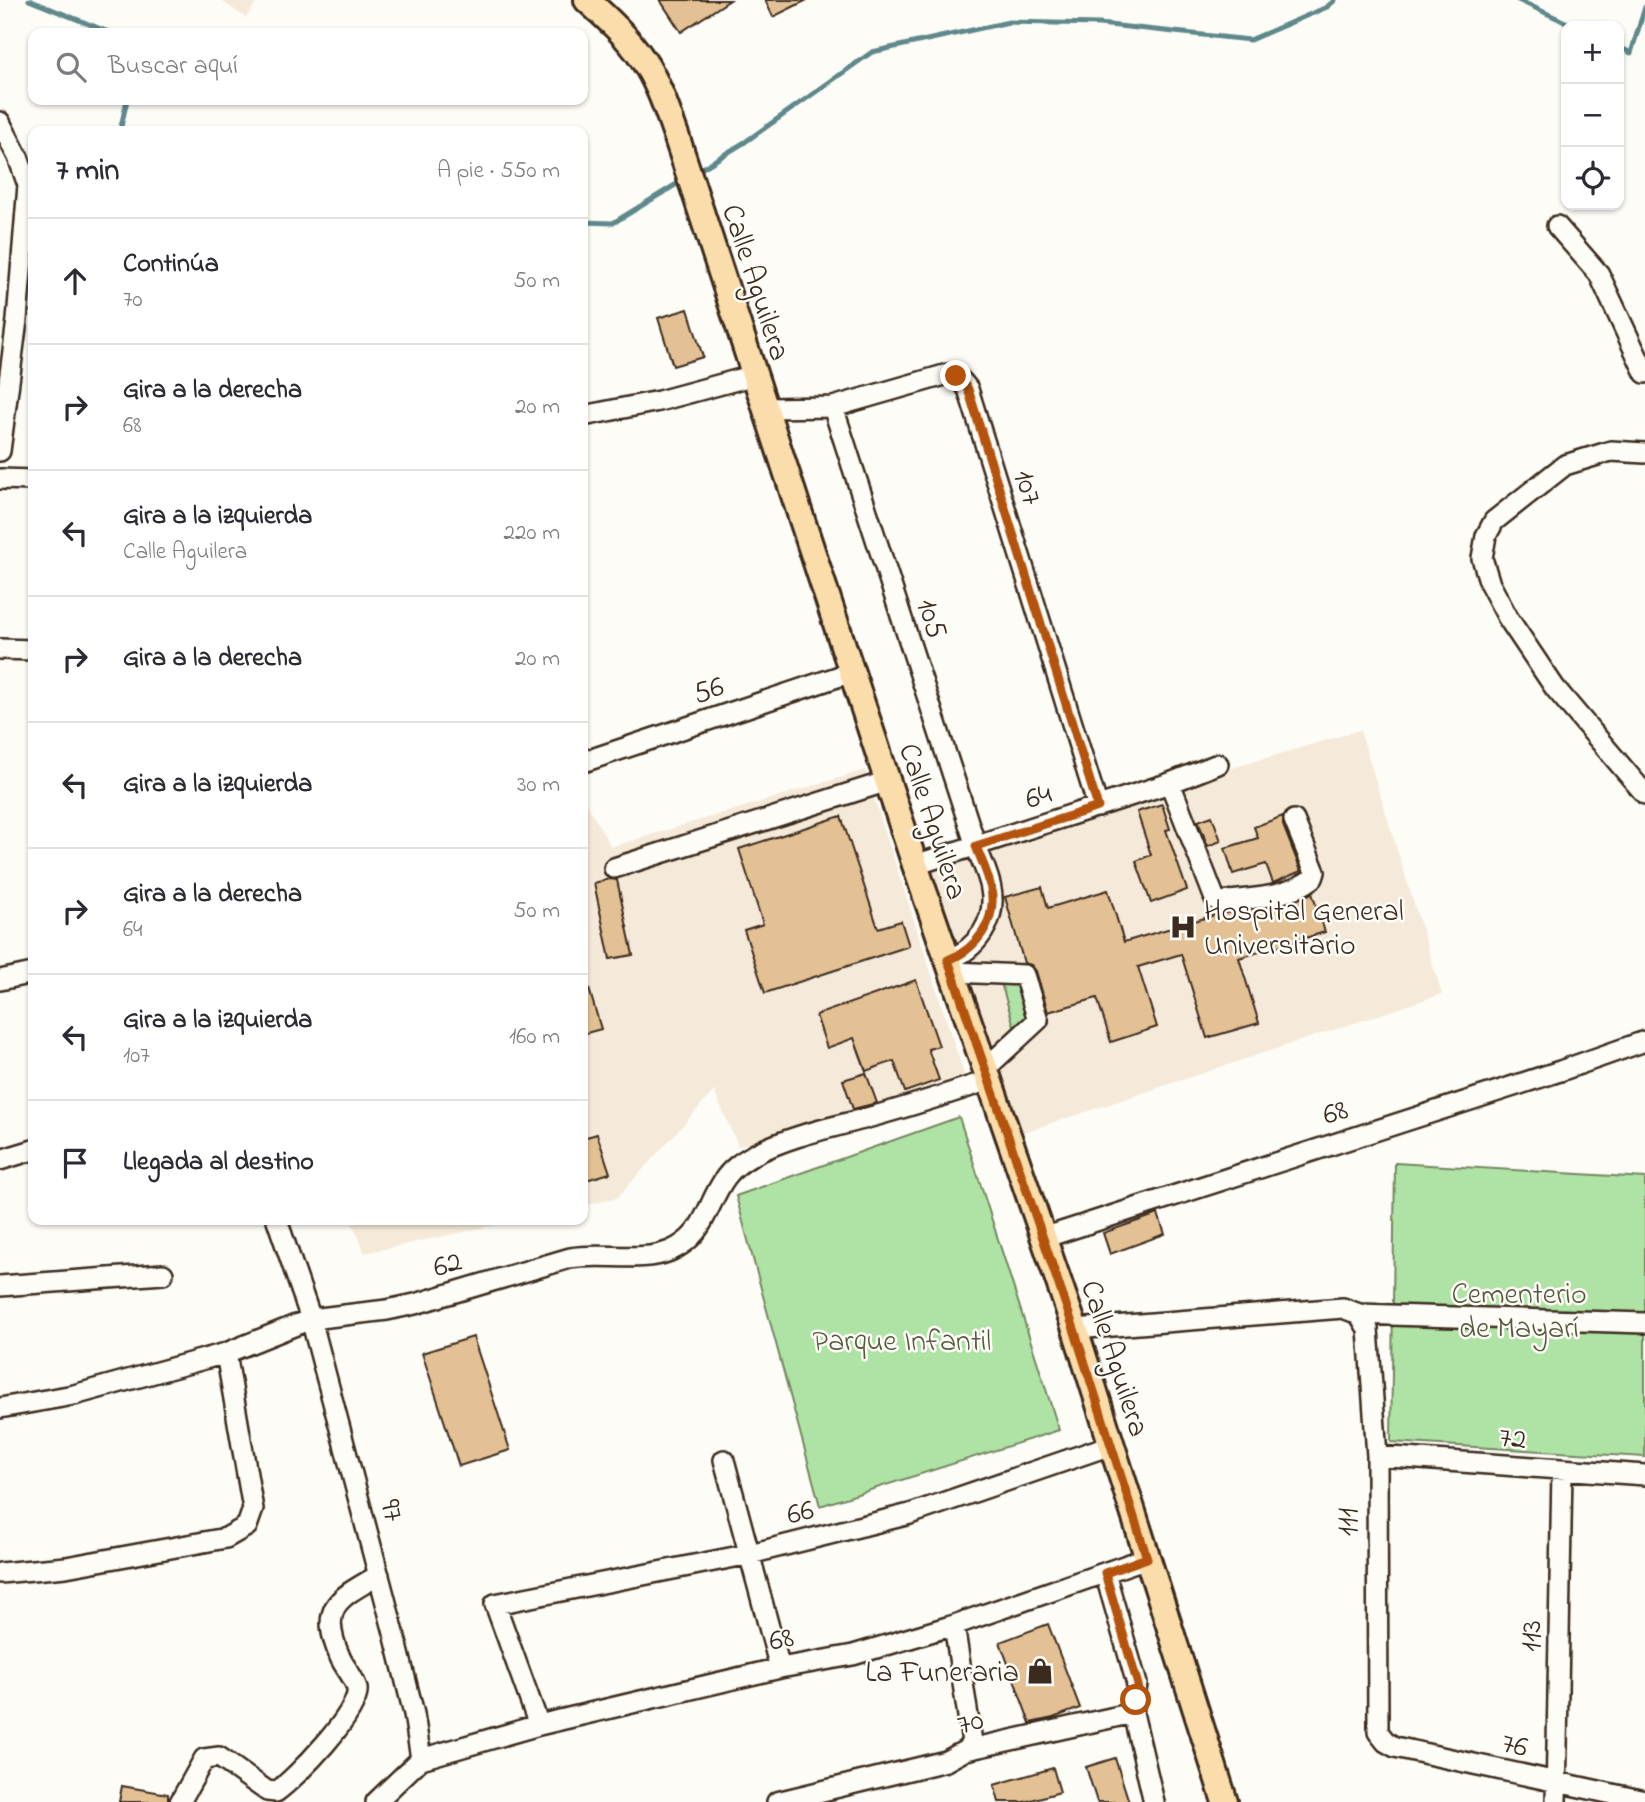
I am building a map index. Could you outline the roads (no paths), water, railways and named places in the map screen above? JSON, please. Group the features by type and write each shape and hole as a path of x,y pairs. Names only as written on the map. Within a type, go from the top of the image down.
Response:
{"main road":[{"name":"Calle Aguilera","path":"587,0 614,23 644,60 662,96 676,135 915,866 1074,1329 1225,1802"}],"street":[{"path":"0,122 28,182"},
{"path":"0,451 17,320 28,196"},
{"path":"1557,226 1599,274 1645,373"},
{"path":"588,415 659,401 755,375"},
{"name":"107","path":"765,408 833,407 941,375 956,376 963,381 968,389 1098,807"},
{"name":"105","path":"833,407 991,887 993,906 990,919 981,935 950,966"},
{"path":"1645,453 1611,451 1565,465 1494,521 1486,536 1482,558 1490,584 1508,618 1555,688 1645,794"},
{"path":"0,478 28,480"},
{"path":"0,649 28,650"},
{"name":"56","path":"588,760 852,672"},
{"name":"64","path":"915,866 1170,783 1218,764"},
{"path":"614,868 888,781"},
{"path":"1170,783 1215,899 1220,902 1270,896 1307,883 1313,878 1315,872 1294,820"},
{"path":"950,966 1024,975 1038,1020 987,1074"},
{"path":"0,980 28,974"},
{"name":"68","path":"1043,1238 1645,1041"},
{"name":"62","path":"0,1408 74,1395 226,1353 311,1319 415,1304 570,1258 589,1254 657,1255 672,1250 690,1240 704,1222 727,1175 741,1162 759,1152 823,1130 919,1104 987,1074"},
{"path":"0,1160 28,1152"},
{"name":"97","path":"279,1225 311,1319 414,1714 421,1759"},
{"path":"0,1286 163,1273"},
{"path":"1074,1329 1343,1308 1359,1314 1645,1323"},
{"name":"111","path":"1359,1314 1368,1329 1377,1456 1378,1732"},
{"path":"0,1573 66,1567 226,1538 247,1526 253,1509 226,1353"},
{"name":"66","path":"539,1726 495,1604 750,1554 910,1514 1111,1445"},
{"name":"72","path":"1377,1456 1645,1475"},
{"path":"724,1460 780,1668"},
{"name":"113","path":"1557,1793 1562,1471"},
{"name":"68","path":"421,1759 539,1726 780,1668 853,1654 954,1625 1147,1558"},
{"path":"1105,1573 1138,1685 1133,1713 1154,1802"},
{"path":"180,1802 204,1759 212,1756 219,1757 267,1791 276,1792 306,1768 357,1703 357,1688 339,1656 331,1627 332,1610 344,1595 379,1575"},
{"path":"954,1625 972,1742 966,1750"},
{"name":"70","path":"776,1802 808,1798 946,1761 966,1750 1133,1713"},
{"name":"76","path":"1378,1732 1385,1742 1395,1747 1557,1793 1645,1801"},
{"path":"376,1802 421,1759"}],"waterway":[{"path":"29,0 99,28"},
{"path":"696,172 745,142 872,52 1009,22 1099,24 1250,40 1327,7 1335,0"},
{"path":"1518,0 1563,21"},
{"path":"1624,50 1631,53 1645,7"},
{"path":"121,126 126,105"},
{"path":"588,222 613,223 685,179"}],"place":[{"name":"Hospital General Universitario","path":"1183,927"},
{"name":"La Funeraria","path":"1040,1671"}],"park label":[{"name":"Cementerio de Mayarí","path":"1519,1310"},
{"name":"Parque Infantil","path":"902,1340"}]}
